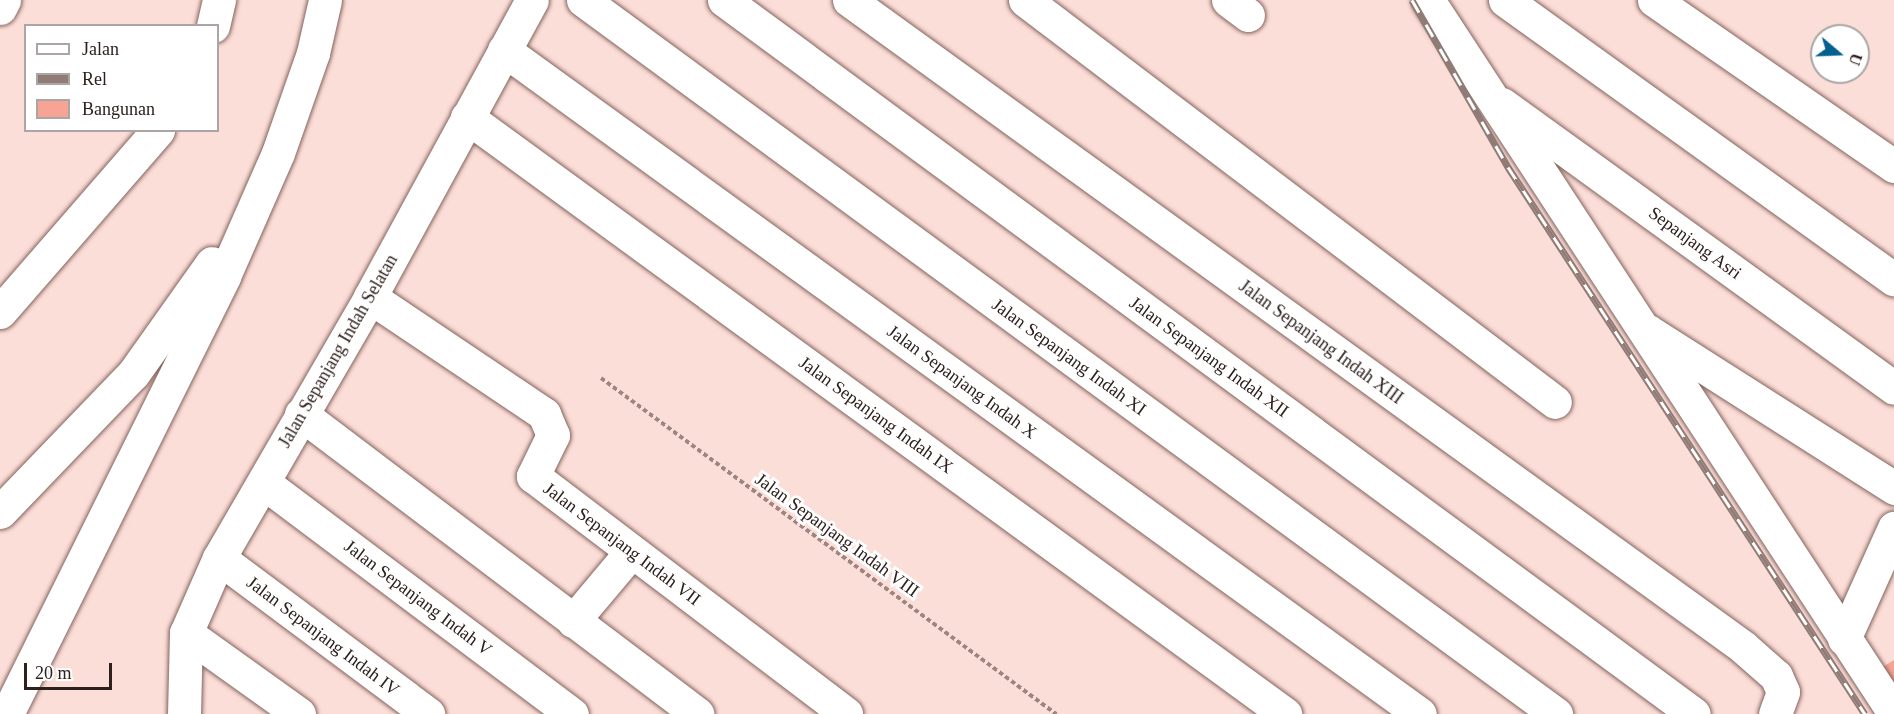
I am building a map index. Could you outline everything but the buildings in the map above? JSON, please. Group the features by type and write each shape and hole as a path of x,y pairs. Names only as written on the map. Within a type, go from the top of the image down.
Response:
{"main road":[{"path":"0,8 4,0"},
{"path":"213,24 219,0"},
{"path":"6,714 180,366 278,153 313,53 325,0"},
{"name":"Jalan Sepanjang Indah Selatan","path":"184,714 186,633 219,558 370,297 532,0"},
{"name":"Jalan Sepanjang Indah XI","path":"583,0 1556,714"},
{"name":"Jalan Sepanjang Indah XII","path":"724,0 1694,714"},
{"name":"Jalan Sepanjang Indah XIII","path":"849,0 1743,647 1776,676 1779,703"},
{"path":"1025,0 1555,402"},
{"path":"1428,0 1894,713"},
{"path":"1505,0 1894,280"},
{"path":"1654,0 1894,166"},
{"name":"Jalan Sepanjang Indah X","path":"504,50 1420,714"},
{"name":"Sepanjang Asri","path":"1494,100 1894,388"},
{"name":"Jalan Sepanjang Indah IX","path":"467,117 1286,714"},
{"path":"0,312 156,132"},
{"path":"0,512 133,374 202,280 278,153"},
{"name":"Jalan Sepanjang Indah VII","path":"370,297 544,414 553,435 533,476 846,714"},
{"path":"1640,326 1894,488"},
{"path":"301,414 697,714"},
{"name":"Jalan Sepanjang Indah V","path":"264,483 572,714"},
{"path":"1844,639 1894,528"},
{"path":"573,621 630,552"},
{"name":"Jalan Sepanjang Indah IV","path":"219,558 428,714"},
{"path":"186,633 299,714"}],"path":[{"name":"Jalan Sepanjang Indah VIII","path":"601,378 1056,714"}],"railway":[{"path":"1412,0 1508,167 1865,714"}]}
